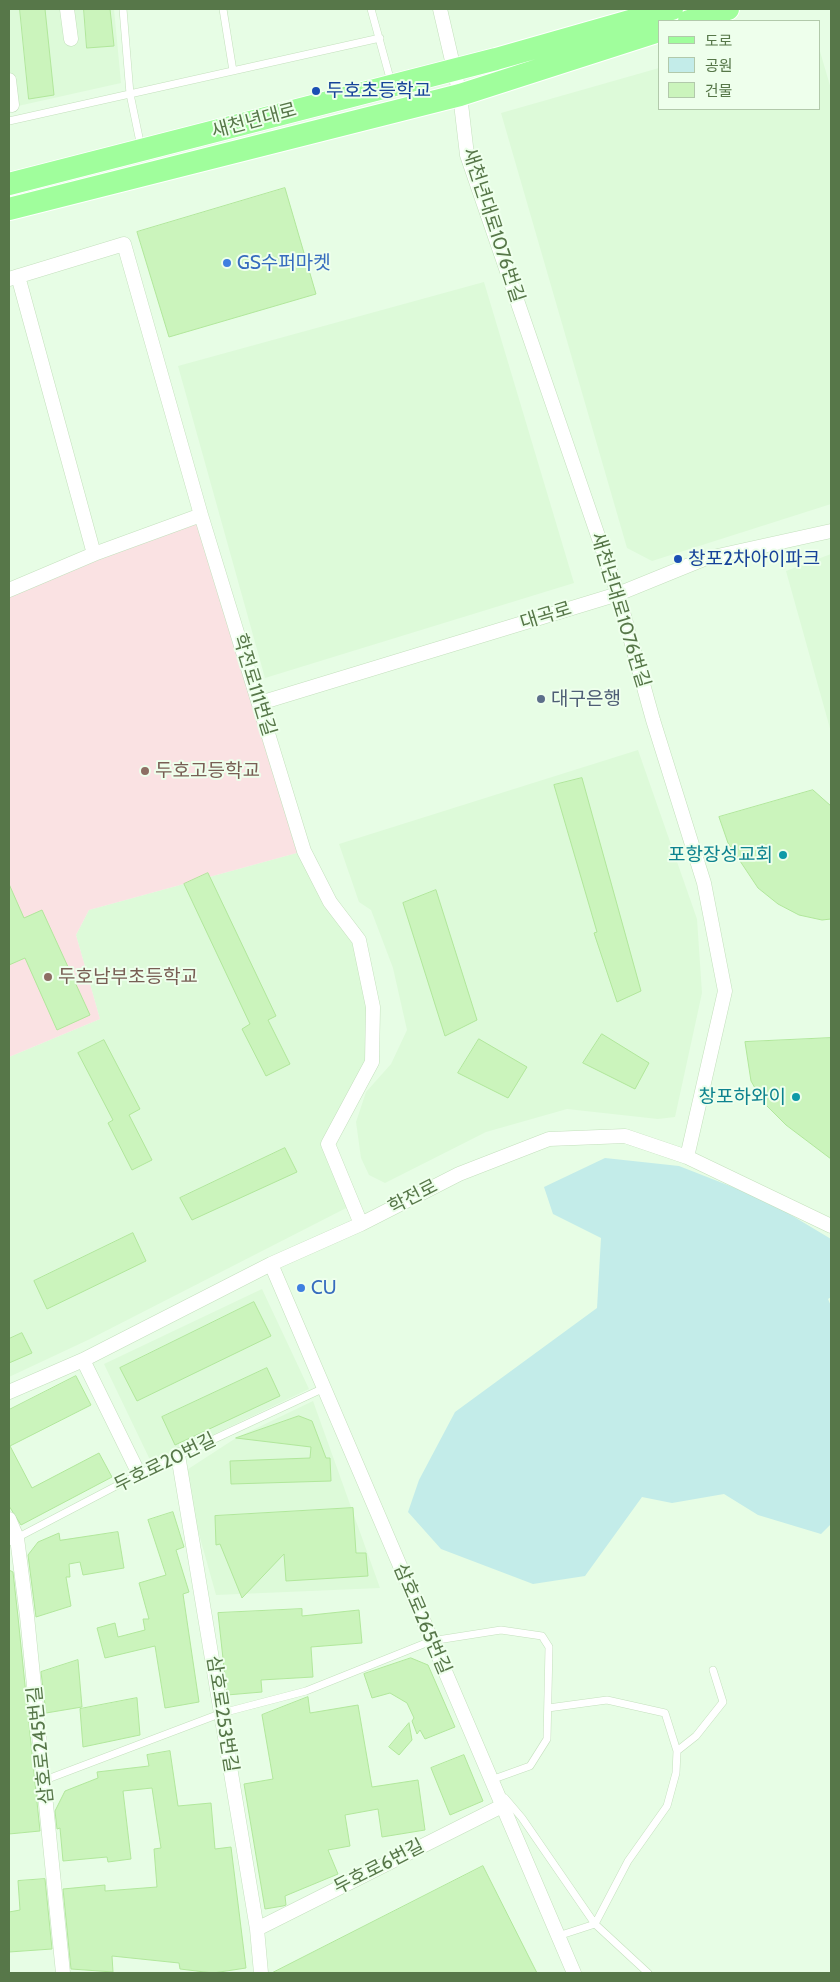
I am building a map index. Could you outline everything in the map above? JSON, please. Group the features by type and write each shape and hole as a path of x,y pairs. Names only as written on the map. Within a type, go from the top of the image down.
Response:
{"main road":[{"name":"새천년대로","path":"9,184 455,69 672,9"},
{"path":"692,20 728,9"},
{"name":"새천년대로","path":"9,209 460,95 658,31"}],"street":[{"path":"67,9 71,39"},
{"name":"새천년대로1076번길","path":"440,9 460,95 467,156 618,594 653,720 704,883 725,991 687,1157"},
{"path":"9,80 12,105"},
{"name":"학전로111번길","path":"14,278 124,244 201,515 304,851 330,902 359,940 373,1006 372,1062 328,1144 361,1224"},
{"path":"14,278 94,554"},
{"path":"9,590 94,554 201,515"},
{"name":"대곡로","path":"260,703 618,594 704,559 831,531"},
{"name":"학전로","path":"9,1392 83,1360 271,1264 361,1224 459,1174 549,1139 625,1136 687,1157 831,1226"},
{"name":"삼호로265번길","path":"271,1264 574,1973"},
{"path":"83,1360 139,1474"},
{"name":"삼호로253번길","path":"178,1455 258,1929 261,1973"},
{"name":"삼호로245번길","path":"9,1519 45,1780 63,1973"},
{"name":"두호로6번길","path":"258,1929 502,1806"}],"lane":[{"path":"123,9 130,94 142,150"},
{"path":"224,9 233,71"},
{"path":"371,9 392,85"},
{"path":"9,121 380,38"},
{"name":"두호로20번길","path":"13,1540 139,1474 324,1388"},
{"path":"45,1780 222,1713 306,1691 431,1641 501,1630 542,1636 549,1647 547,1739 530,1766 491,1779 522,1818 595,1924 648,1973"},
{"path":"677,1751 696,1736 723,1702 713,1670"},
{"path":"548,1708 608,1700 665,1714 677,1751 676,1773 667,1806 628,1861 595,1924 558,1936"}],"shaded area":[{"path":"9,9 114,9 121,83 9,108"},
{"path":"820,51 831,89 831,504 652,561 627,548 501,113 658,68 658,110 820,110"},
{"path":"484,282 574,583 265,678 178,366"},
{"name":"두호고등학교","path":"201,515 304,851 89,910 76,935 100,1019 9,1057 9,590"},
{"path":"831,554 831,732 786,571"},
{"path":"638,750 697,919 702,993 675,1117 658,1119 567,1109 486,1132 385,1183 369,1175 361,1158 356,1122 366,1092 391,1064 407,1030 393,968 371,910 359,902 339,844"},
{"path":"304,851 359,940 373,1007 372,1062 328,1144 354,1204 90,1339 9,1377 9,1057 100,1019 76,935 89,910"},
{"path":"262,1289 309,1389 152,1464 104,1364"},
{"path":"313,1401 380,1588 216,1595 182,1473 236,1438"}],"green space":[{"path":"605,1158 679,1166 766,1200 831,1239 831,1297 828,1299 831,1306 831,1524 821,1534 758,1515 724,1494 672,1503 642,1497 585,1576 533,1584 441,1549 408,1512 419,1480 455,1412 597,1308 601,1238 553,1214 544,1187"}],"building":[{"path":"20,9 45,9 54,95 29,99"},
{"path":"84,9 110,9 114,46 87,48"},
{"name":"GS수퍼마켓","path":"285,188 316,294 169,337 137,232"},
{"path":"582,778 641,991 617,1002 594,933 597,932 554,785"},
{"name":"포항장성교회","path":"813,790 831,806 831,919 822,920 799,915 778,904 758,888 728,843 719,817"},
{"path":"208,873 276,1016 268,1020 290,1064 266,1076 242,1029 250,1024 184,884"},
{"path":"9,884 24,918 42,910 90,1015 57,1030 25,958 9,965"},
{"path":"436,890 477,1020 445,1036 403,903"},
{"path":"602,1034 649,1063 635,1089 583,1063"},
{"name":"창포하와이","path":"831,1038 831,1159 786,1125 763,1102 751,1081 745,1042"},
{"path":"479,1039 527,1067 508,1098 458,1073"},
{"path":"104,1040 140,1109 129,1115 152,1160 132,1170 108,1123 113,1120 78,1053"},
{"path":"285,1148 297,1172 192,1220 180,1198"},
{"path":"133,1233 146,1261 47,1309 34,1281"},
{"path":"254,1302 271,1336 137,1401 120,1368"},
{"path":"22,1333 32,1353 9,1363 9,1339"},
{"path":"267,1368 280,1396 175,1445 162,1417"},
{"path":"76,1376 91,1405 10,1446 32,1488 99,1453 112,1477 21,1525 9,1506 9,1410"},
{"path":"299,1416 312,1421 326,1458 330,1458 331,1481 231,1484 230,1461 310,1458 311,1447 236,1438"},
{"path":"353,1508 356,1553 366,1553 368,1576 286,1581 284,1554 242,1598 220,1544 216,1545 215,1516"},
{"path":"173,1512 184,1547 176,1550 189,1592 183,1594 199,1702 165,1708 155,1646 105,1658 97,1628 115,1623 118,1637 145,1630 143,1619 149,1619 139,1583 166,1575 148,1520"},
{"path":"118,1532 124,1568 83,1575 80,1562 69,1564 70,1577 66,1577 71,1606 36,1617 28,1555 38,1542 59,1533 60,1540"},
{"path":"9,1570 13,1572 40,1831 9,1834"},
{"path":"302,1609 302,1616 359,1610 362,1643 311,1647 313,1677 261,1680 262,1692 227,1695 218,1613"},
{"path":"411,1658 428,1665 455,1727 425,1739 420,1730 417,1734 412,1721 414,1718 407,1703 390,1693 372,1698 364,1674"},
{"path":"78,1660 82,1707 46,1713 41,1672"},
{"path":"308,1697 310,1713 358,1705 372,1787 418,1780 425,1830 382,1837 378,1809 345,1815 350,1846 328,1850 338,1874 285,1896 286,1905 265,1909 244,1784 273,1779 262,1715"},
{"path":"137,1698 140,1735 83,1747 80,1709"},
{"path":"409,1723 412,1740 399,1755 389,1747"},
{"path":"170,1751 178,1806 211,1803 215,1849 231,1847 246,1968 213,1973 180,1969 179,1963 112,1956 113,1972 71,1969 63,1889 105,1885 105,1891 157,1887 154,1849 161,1848 152,1788 123,1791 131,1859 108,1862 107,1857 63,1861 60,1828 57,1829 55,1811 65,1791 98,1778 97,1772 149,1766 147,1755"},
{"path":"464,1755 483,1801 450,1815 431,1768"},
{"path":"483,1866 537,1973 272,1973"},
{"path":"45,1879 52,1949 9,1952 9,1912 20,1910 18,1881"}],"place":[{"name":"두호초등학교","path":"316,91"},
{"name":"GS수퍼마켓","path":"227,263"},
{"name":"창포2차아이파크","path":"678,559"},
{"name":"대구은행","path":"541,699"},
{"name":"두호고등학교","path":"145,771"},
{"name":"포항장성교회","path":"783,855"},
{"name":"두호남부초등학교","path":"48,977"},
{"name":"창포하와이","path":"796,1097"},
{"name":"CU","path":"301,1288"}]}
